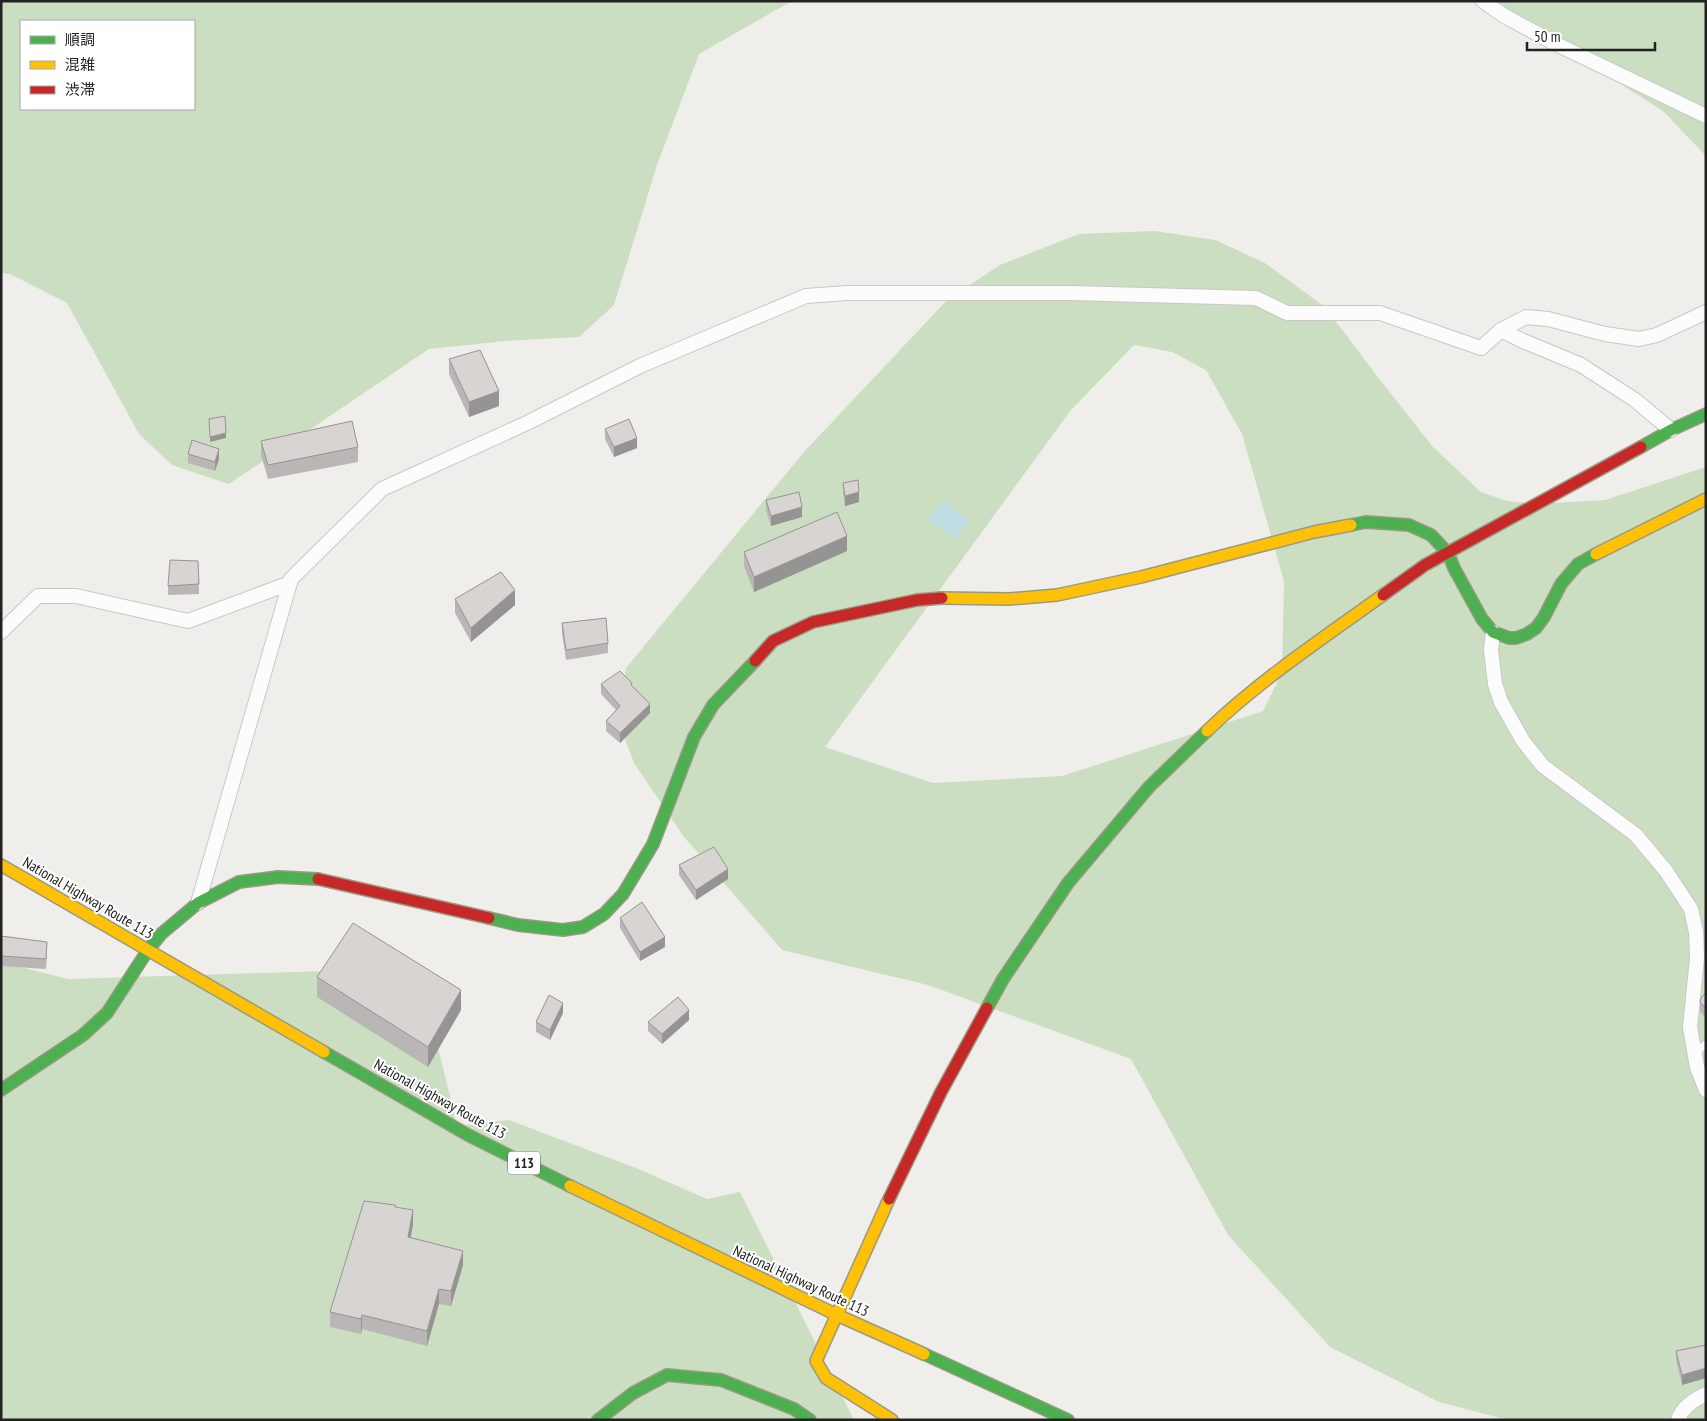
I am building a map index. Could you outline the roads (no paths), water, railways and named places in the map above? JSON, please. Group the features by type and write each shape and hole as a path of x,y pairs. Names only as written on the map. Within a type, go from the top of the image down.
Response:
{"main road":[{"path":"892,1420 826,1378 816,1361 879,1220 942,1092 1004,979 1068,883 1149,787 1221,717 1348,619 1424,565 1671,430 1706,414"},
{"path":"1,1090 83,1035 107,1013 148,950 161,934 198,904 239,882 278,877 316,878 518,925 563,930 583,927 604,914 623,894 653,844 694,737 713,705 773,641 814,622 917,600 943,598 1009,599 1057,595 1141,577 1314,532 1366,522 1408,525 1431,535 1448,553 1475,607 1493,632 1509,638 1516,638 1536,628 1544,617 1561,584 1578,564 1706,499"},
{"name":"National Highway Route 113","path":"1,865 468,1134 837,1316 1068,1420"},
{"path":"598,1420 633,1393 667,1375 721,1380 794,1409 810,1420"}],"street":[{"path":"1483,1 1503,15 1554,42 1706,116"},
{"path":"198,904 291,578 382,489 527,423 640,366 806,296 847,293 1072,293 1256,298 1287,313 1380,313 1482,348 1501,330 1526,317 1548,319 1605,334 1638,339 1657,335 1706,312"},
{"path":"1501,330 1581,366 1635,400 1671,430"},
{"path":"1,632 38,596 76,596 188,621 290,583"},
{"path":"1493,632 1491,650 1495,684 1501,702 1524,741 1543,766 1636,836 1666,871 1691,909 1696,932 1697,958 1690,1027 1700,1048 1697,1068 1706,1090"},
{"path":"1678,1420 1679,1415 1692,1401 1706,1394"}],"water":[{"path":"945,501 969,522 955,538 927,519"}]}
